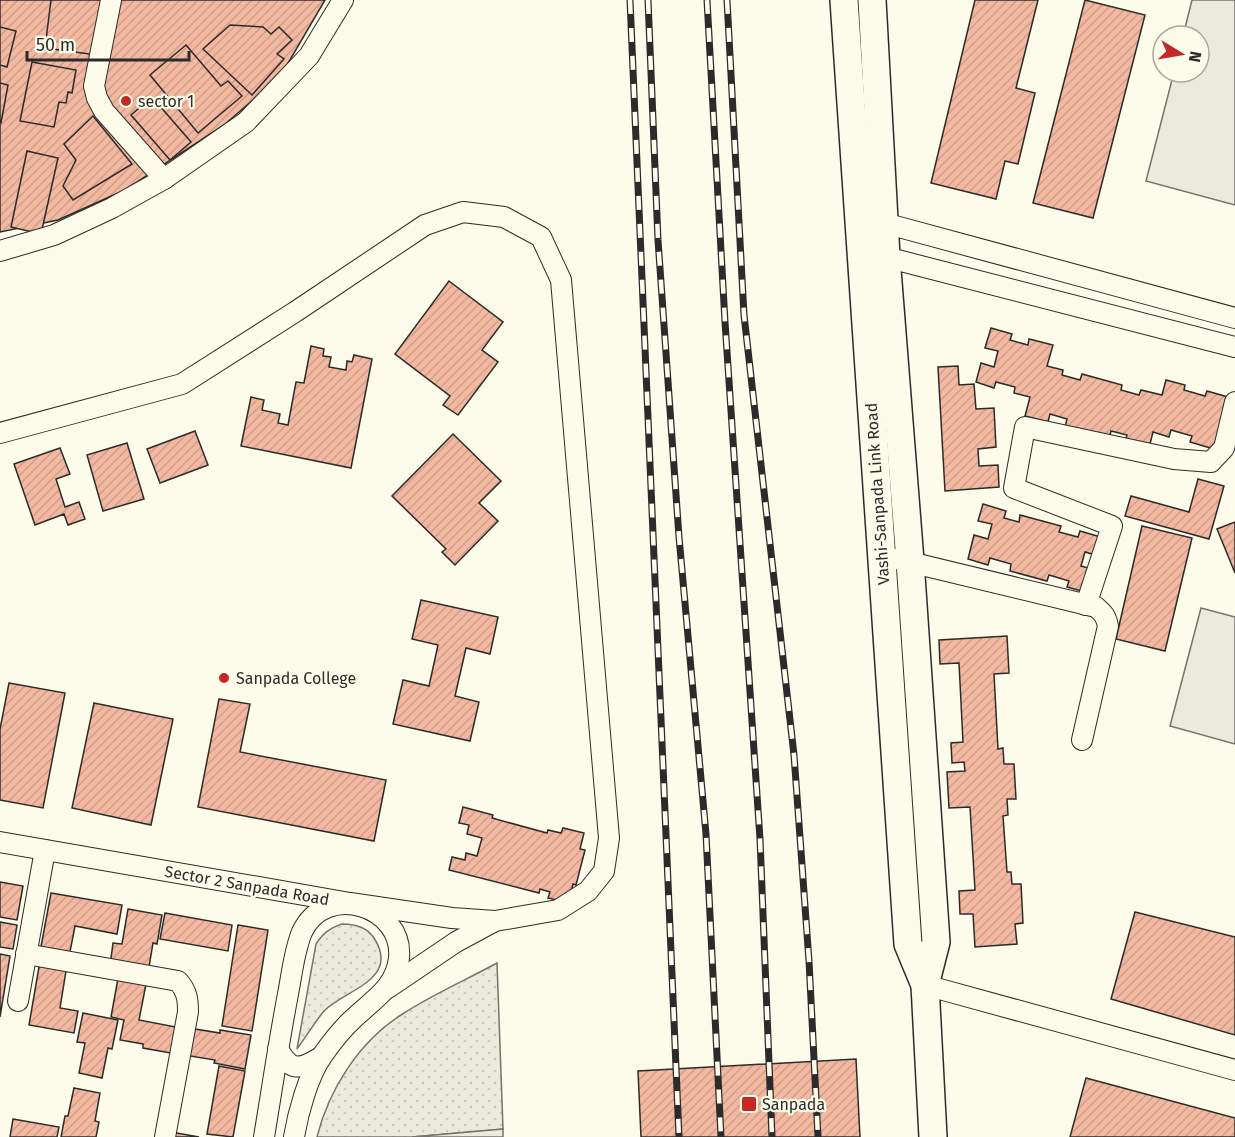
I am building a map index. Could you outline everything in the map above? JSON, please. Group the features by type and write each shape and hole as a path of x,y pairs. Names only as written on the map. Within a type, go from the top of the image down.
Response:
{"main road":[{"name":"Vashi-Sanpada Link Road","path":"844,0 859,216 874,254 910,561 936,942 924,985"},
{"name":"Vashi-Sanpada Link Road","path":"872,0 885,223 874,254 881,556 908,944 924,985 933,1137"}],"street":[{"path":"111,0 94,86 97,98 104,111 164,179"},
{"path":"0,251 54,235 112,208 164,179 246,122 309,56 343,0"},
{"path":"0,433 182,384 425,225 463,212 504,217 541,237 561,280 609,838 604,871 588,891 558,910 495,921 456,942 388,988 352,1019 321,1057 299,1109 294,1137"},
{"path":"859,216 1235,318"},
{"path":"874,254 1235,347"},
{"path":"1086,605 1112,526 1014,488 1025,427 1174,459 1211,462 1224,448 1235,402"},
{"path":"881,556 910,561 1096,607 1103,613 1107,617 1108,626 1082,740"},
{"name":"Sector 2 Sanpada Road","path":"0,842 350,903 452,918 495,921"},
{"path":"18,1000 45,850"},
{"path":"267,889 285,898 294,906 300,918 302,933"},
{"path":"264,1137 296,953 302,933 310,918 334,905 350,903 369,909 383,917 398,941 398,965 388,988"},
{"path":"26,954 178,981 185,988 188,1012 165,1137"},
{"path":"924,985 1235,1070"},
{"path":"278,1049 286,1063 296,1067 306,1066 321,1057"}],"shaded area":[{"path":"1192,0 1235,0 1235,205 1146,181 1171,84 1211,84 1211,24 1186,24"},
{"path":"1201,608 1235,617 1235,744 1170,726"},
{"path":"342,924 360,927 371,934 380,952 380,964 375,974 367,982 324,1011 297,1049 316,944 327,931"},
{"path":"497,963 503,1129 412,1137 317,1137 329,1101 338,1084 359,1053 372,1039 412,1008"},
{"path":"503,1129 503,1137 412,1137"}],"building":[{"path":"0,0 25,0 20,27 0,23"},
{"name":"sector 1","path":"0,0 325,0 280,77 224,125 125,190 58,220 0,232"},
{"path":"51,0 104,0 97,55 45,48"},
{"path":"975,0 1038,0 1016,88 1035,93 1018,164 1005,161 996,199 931,183"},
{"path":"1085,0 1145,15 1093,218 1033,203"},
{"path":"230,25 263,27 271,34 279,27 292,40 277,54 284,59 252,95 203,49"},
{"path":"0,27 16,31 7,67 0,65"},
{"path":"186,45 221,86 228,81 242,96 198,133 150,75"},
{"path":"32,62 76,70 72,93 68,92 66,103 59,102 54,127 20,121"},
{"path":"0,83 8,85 1,123 0,123"},
{"path":"152,97 191,142 170,160 131,115"},
{"path":"93,116 132,164 73,200 63,186 76,160 64,144"},
{"path":"27,151 58,158 41,234 11,227"},
{"path":"449,281 503,322 482,350 498,362 458,415 443,405 450,396 395,354"},
{"path":"991,328 1012,334 1010,340 1028,345 1029,339 1053,345 1047,366 1063,370 1062,375 1080,380 1082,374 1122,385 1121,390 1139,395 1141,390 1162,395 1166,380 1185,385 1184,390 1205,396 1207,391 1228,397 1214,449 1190,442 1192,436 1171,430 1169,437 1153,432 1149,448 1125,442 1127,435 1111,431 1109,439 1065,427 1067,419 1050,414 1048,422 1025,416 1030,397 1014,393 1015,387 996,382 994,388 976,382 981,363 994,367 998,351 985,348"},
{"path":"311,346 324,349 323,356 331,357 329,367 346,370 347,361 352,362 354,355 372,359 351,468 241,446 251,397 264,400 262,410 280,414 278,423 288,425 296,382 304,383"},
{"path":"958,366 959,385 974,384 976,409 994,408 996,447 978,449 979,466 998,465 999,487 945,491 938,367"},
{"path":"195,431 208,465 160,483 147,449"},
{"path":"453,434 501,481 479,503 498,521 455,565 442,552 446,549 392,496"},
{"path":"127,443 144,499 103,511 87,455"},
{"path":"60,448 70,474 56,479 65,507 79,502 85,519 68,525 64,514 35,525 14,464"},
{"path":"1198,479 1224,486 1209,539 1125,516 1131,496 1189,512"},
{"path":"983,504 1006,511 1004,518 1019,522 1020,515 1061,526 1059,532 1078,537 1080,531 1104,538 1099,556 1085,552 1081,566 1095,570 1089,593 1067,587 1069,581 1049,575 1047,581 1010,571 1011,564 990,558 988,565 968,559 974,535 988,539 992,524 978,521"},
{"path":"1235,522 1235,573 1217,529"},
{"path":"1142,526 1192,538 1165,651 1116,639"},
{"path":"421,600 498,617 490,654 466,648 455,696 479,702 470,741 393,724 403,680 429,686 438,645 412,639"},
{"path":"1007,636 1009,673 994,674 998,749 1003,748 1004,764 1014,764 1016,799 1007,799 1008,815 1003,816 1007,872 1011,872 1012,884 1021,884 1023,923 1015,924 1017,944 975,947 973,914 960,914 959,891 975,890 970,807 949,808 947,772 965,771 964,762 952,763 951,743 963,742 959,663 940,664 939,640"},
{"path":"9,683 65,693 43,808 0,800 0,729"},
{"path":"219,699 250,704 240,752 386,780 374,841 198,807"},
{"path":"94,703 173,719 151,825 72,808"},
{"path":"463,807 493,815 492,818 547,833 548,830 561,833 563,828 584,833 580,849 585,850 576,885 573,884 566,902 548,898 550,892 540,889 539,893 449,870 452,857 465,860 466,853 477,856 482,838 467,834 469,825 459,823"},
{"path":"0,882 23,886 17,920 0,917"},
{"path":"51,893 122,905 117,934 75,926 69,957 40,952"},
{"path":"128,909 162,915 157,944 153,943 148,973 110,966 113,943 122,944"},
{"path":"1135,912 1235,937 1235,1035 1111,999"},
{"path":"165,913 232,925 228,951 160,939"},
{"path":"0,922 17,925 13,949 0,947"},
{"path":"238,925 268,930 252,1031 222,1026"},
{"path":"0,954 10,956 0,1017"},
{"path":"40,961 67,965 60,1008 78,1011 74,1033 29,1025"},
{"path":"119,973 147,979 139,1020 181,1028 176,1054 143,1048 143,1044 120,1040 124,1020 111,1017"},
{"path":"83,1013 118,1020 112,1049 108,1048 102,1078 79,1073 85,1043 77,1042"},
{"path":"189,1028 251,1035 245,1069 214,1063 215,1060 184,1055"},
{"name":"Sanpada","path":"856,1059 860,1137 641,1137 638,1071"},
{"path":"219,1066 245,1071 233,1137 207,1134"},
{"path":"1086,1078 1235,1118 1235,1137 1070,1137"},
{"path":"74,1088 100,1093 95,1121 99,1122 96,1137 61,1137"},
{"path":"13,1119 59,1127 57,1137 10,1137"},
{"path":"171,1132 199,1137 170,1137"}],"railway":[{"path":"630,0 679,1137"},
{"path":"648,0 658,240 679,537 706,834 721,1137"},
{"path":"707,0 725,322 760,839 772,1137"},
{"path":"727,0 744,315 794,755 809,961 818,1137"}],"place":[{"name":"sector 1","path":"126,101"},
{"name":"Sanpada College","path":"224,678"},
{"name":"Sanpada","path":"749,1104"}]}
